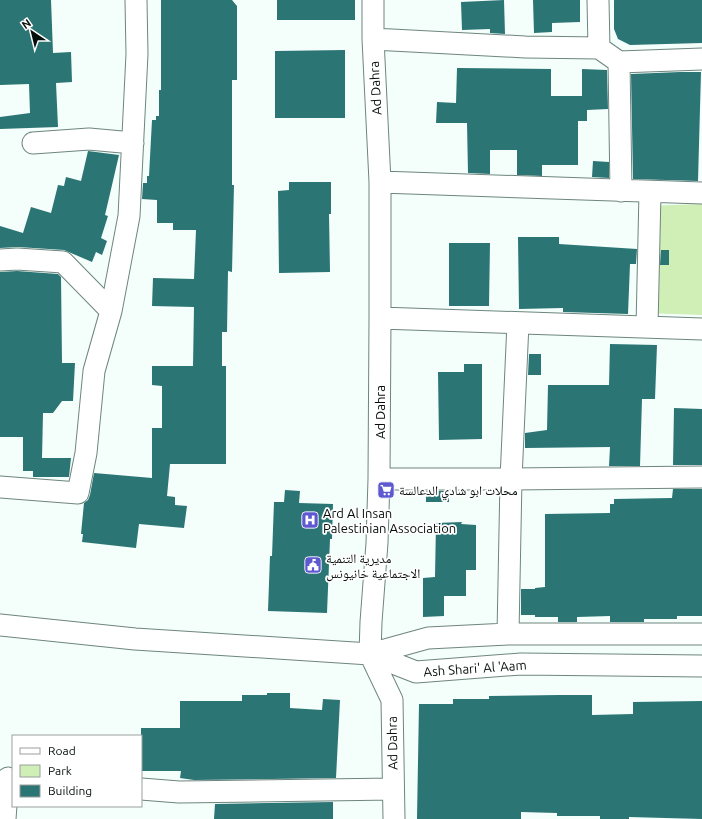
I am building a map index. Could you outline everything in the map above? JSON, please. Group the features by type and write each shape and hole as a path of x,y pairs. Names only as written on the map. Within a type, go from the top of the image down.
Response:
{"street":[{"path":"0,487 78,493 86,453 94,371 111,311 129,216 137,54 136,0"},
{"name":"Ad Dahra","path":"373,0 373,39 380,182 380,318 379,479 377,543 370,654 392,700 394,819"},
{"path":"598,0 599,48"},
{"path":"373,39 525,47 599,48 619,62 702,59"},
{"path":"619,62 621,191"},
{"path":"33,143 89,139 133,143"},
{"path":"380,182 702,193"},
{"path":"647,327 650,192"},
{"path":"0,260 17,259 63,262 111,311"},
{"path":"380,318 702,329"},
{"path":"508,634 510,479 518,323"},
{"path":"379,479 702,477"},
{"path":"0,625 135,639 370,654 428,638 508,634 702,634"},
{"name":"Ash Shari' Al 'Aam","path":"370,654 416,672 521,664 702,666"},
{"path":"5,819 7,778"},
{"path":"142,789 179,792 393,789"}],"green space":[{"path":"702,204 702,315 644,313 642,206"}],"building":[{"path":"0,0 51,0 53,53 71,52 72,82 56,83 58,127 0,129 0,117 30,113 29,84 0,85"},
{"path":"161,0 232,0 237,6 237,80 232,80 232,185 234,185 232,272 228,271 227,332 222,332 222,366 226,366 226,464 170,464 167,496 175,497 175,505 187,506 184,528 139,524 136,548 82,542 83,534 81,534 84,503 88,500 90,495 94,473 152,478 152,428 162,428 162,386 152,385 152,366 193,366 194,307 152,306 153,278 194,279 196,230 173,230 173,223 157,223 157,200 142,199 143,183 147,183 147,176 149,176 152,120 156,120 156,116 159,116 159,90 161,90"},
{"path":"277,0 355,0 355,20 277,20"},
{"path":"504,0 505,34 490,33 490,29 462,30 461,2"},
{"path":"533,0 580,0 580,22 552,23 552,32 534,33"},
{"path":"614,0 702,0 702,43 630,45 618,39 614,29"},
{"path":"345,50 345,118 275,118 275,51"},
{"path":"457,68 551,69 551,96 582,96 582,69 607,70 608,109 587,110 587,121 578,121 578,165 542,165 542,176 517,175 517,150 490,150 490,174 468,173 467,123 436,123 437,102 456,103"},
{"path":"701,72 698,181 633,179 631,74"},
{"path":"88,151 119,155 105,215 108,216 101,238 107,241 102,255 96,252 92,262 64,250 18,247 0,248 0,226 23,233 31,207 51,213 58,185 64,186 66,177 81,181"},
{"path":"593,161 609,162 609,178 592,177"},
{"path":"289,182 331,182 331,214 329,214 330,272 279,273 278,191 289,190"},
{"path":"518,237 559,237 559,244 637,249 636,264 630,264 628,314 563,312 563,308 519,309"},
{"path":"449,243 490,243 489,306 449,306"},
{"path":"661,250 669,250 669,265 660,265"},
{"path":"17,271 58,274 61,277 62,363 75,363 73,401 62,401 53,413 43,413 42,458 71,458 69,477 33,477 33,471 23,471 23,437 0,437 0,272"},
{"path":"610,344 657,345 655,399 642,399 640,466 609,466 610,447 525,448 525,433 547,430 548,385 609,385"},
{"path":"529,354 541,354 541,375 528,375"},
{"path":"464,364 482,364 482,439 439,440 438,372 464,372"},
{"path":"674,408 702,409 702,465 673,465"},
{"path":"673,489 702,489 702,616 677,616 677,619 644,619 644,622 610,622 610,616 577,617 577,622 558,622 558,617 535,617 535,615 521,615 521,589 545,587 545,514 610,513 610,504 614,504 614,499 672,498"},
{"path":"285,490 300,491 299,503 333,504 327,613 268,611 274,502 284,502"},
{"path":"426,491 449,491 449,502 426,502"},
{"path":"462,522 461,524 476,525 476,570 466,570 466,596 444,596 444,616 423,617 423,578 435,577 436,523"},
{"path":"267,693 290,693 290,708 322,710 323,699 340,700 336,778 194,780 180,778 181,771 142,771 141,728 180,728 180,701 242,701 242,695 267,695"},
{"path":"592,695 592,715 633,714 633,702 702,701 702,819 629,817 629,819 600,819 600,816 557,816 557,813 521,812 521,819 417,819 419,704 453,704 453,699 489,699 489,696"},
{"path":"333,802 333,819 214,819 215,804"}],"place":[{"name":"محلات ابو شادي الدعالسة","path":"386,490"},
{"name":"Ard Al Insan Palestinian Association","path":"310,520"},
{"name":"مديرية التنمية الاجتماعية خانيونس","path":"313,565"}]}
